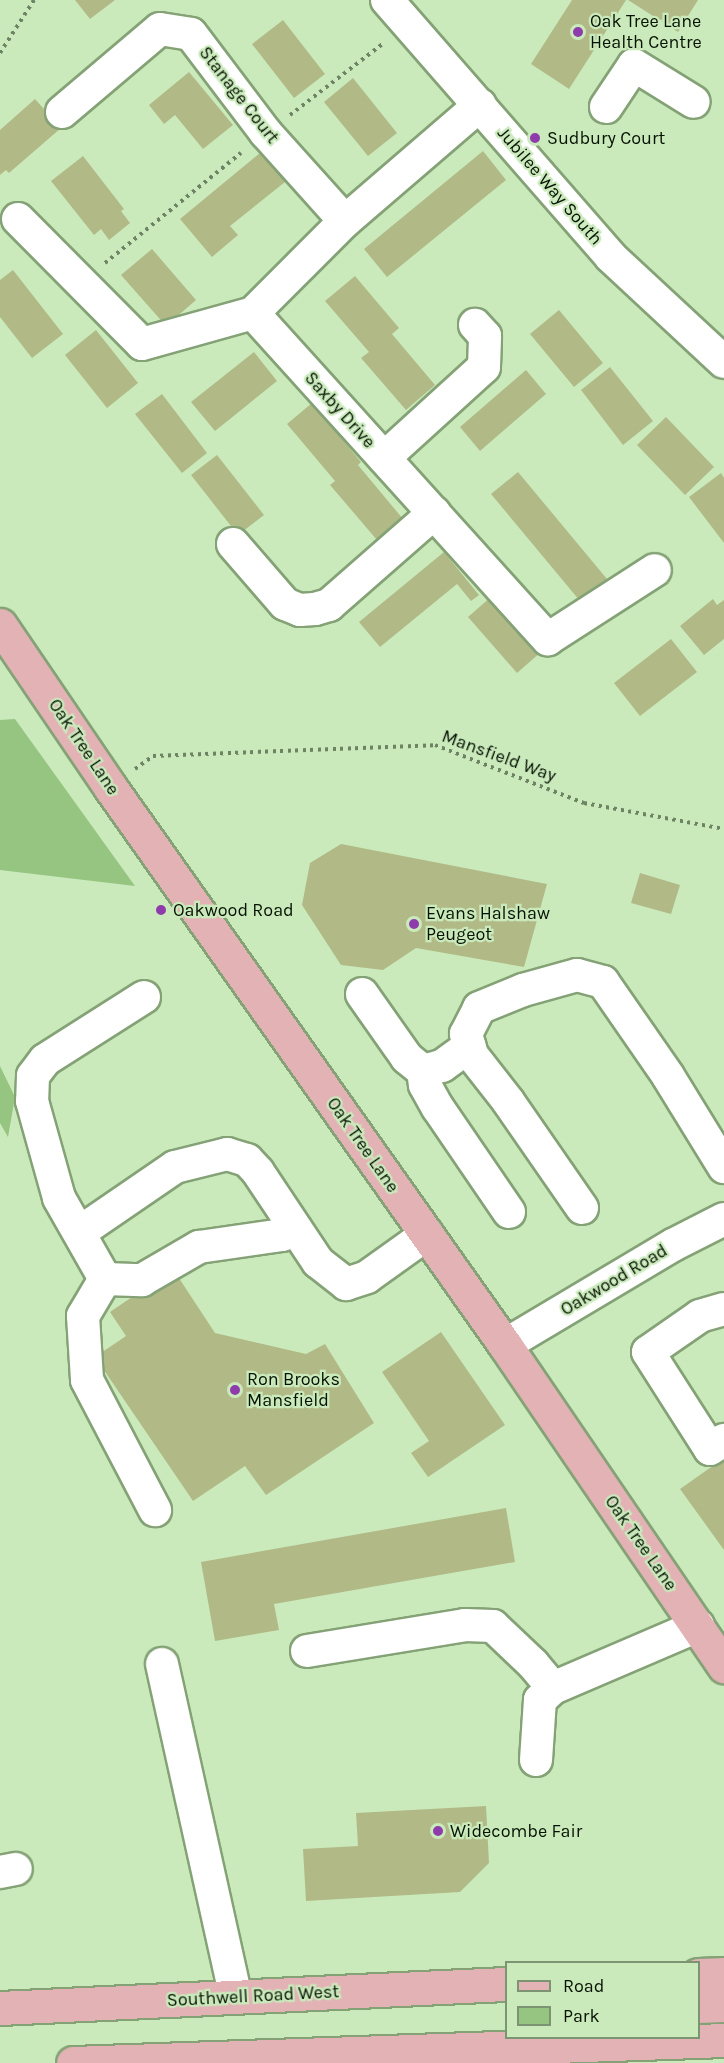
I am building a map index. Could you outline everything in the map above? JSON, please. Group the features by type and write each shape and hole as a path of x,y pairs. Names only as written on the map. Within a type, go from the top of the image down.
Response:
{"main road":[{"name":"Oak Tree Lane","path":"0,625 117,796 505,1345 724,1666"},
{"path":"700,1975 724,1974"},
{"name":"Southwell Road West","path":"0,2008 505,1984"},
{"path":"700,2006 724,2005"},
{"path":"73,2063 711,2041 724,2059"}],"street":[{"name":"Jubilee Way South","path":"387,0 611,257 724,362"},
{"name":"Stanage Court","path":"62,112 160,30 191,34 266,133 345,221"},
{"path":"606,107 634,65 694,102"},
{"path":"18,219 142,344 253,313 345,221 480,105"},
{"name":"Saxby Drive","path":"253,313 548,639 656,570"},
{"path":"384,458 484,366 485,336 475,325"},
{"path":"233,544 285,604 300,610 315,609 329,605 434,513"},
{"path":"582,1208 508,1101 472,1055 466,1034 479,1008 523,990 577,975 603,982 668,1076 724,1167"},
{"path":"362,994 407,1058 423,1071 425,1085 438,1108 509,1212"},
{"path":"105,1279 59,1198 32,1101 33,1076 45,1060 144,997"},
{"path":"423,1071 442,1066 470,1046"},
{"path":"80,1232 175,1167 227,1154 247,1160 258,1172 318,1262 346,1284 367,1277 427,1234"},
{"name":"Oakwood Road","path":"505,1345 674,1245 724,1219"},
{"path":"105,1279 142,1280 198,1247 282,1235 296,1230"},
{"path":"105,1279 83,1316 87,1380 155,1510"},
{"path":"719,1318 700,1316 648,1352 710,1449 724,1440"},
{"path":"307,1651 465,1625 493,1626 533,1664 553,1688"},
{"path":"536,1760 540,1700 553,1688 698,1626"},
{"path":"162,1664 236,1997"}],"path":[{"path":"0,53 34,0"},
{"name":"Mansfield Way","path":"153,756 435,745 584,802 724,829"}],"green space":[{"path":"15,719 135,886 0,870 0,720"},
{"path":"0,1066 15,1097 8,1137 0,1123"}],"building":[{"path":"75,0 115,0 90,19"},
{"name":"Oak Tree Lane Health Centre","path":"572,0 626,0 569,89 531,64"},
{"name":"Oak Tree Lane Health Centre","path":"628,0 698,0 678,32"},
{"path":"283,20 325,74 294,98 252,44"},
{"path":"189,72 233,125 203,149 175,115 164,124 149,105"},
{"path":"353,78 397,133 368,156 324,102"},
{"path":"35,99 61,128 9,173 6,170 0,175 0,130"},
{"path":"266,148 290,178 230,226 238,235 212,257 180,219"},
{"path":"483,151 506,180 387,277 364,249"},
{"path":"83,156 124,209 121,211 130,223 109,240 101,229 94,235 51,181"},
{"path":"152,249 196,300 166,326 121,275"},
{"path":"13,270 63,334 32,358 0,317 0,280"},
{"path":"355,276 399,328 392,334 435,385 406,410 361,358 369,352 325,301"},
{"path":"559,310 603,363 574,387 530,334"},
{"path":"96,330 138,383 107,408 65,355"},
{"path":"254,352 277,381 215,431 191,402"},
{"path":"610,367 653,421 623,445 581,390"},
{"path":"526,370 546,394 480,451 460,427"},
{"path":"162,394 207,453 182,473 135,414"},
{"path":"312,403 361,462 358,465 403,519 377,540 330,485 335,481 287,424"},
{"path":"666,417 714,467 685,495 637,445"},
{"path":"217,455 264,515 238,535 191,475"},
{"path":"518,472 612,585 585,607 491,494"},
{"path":"721,473 724,478 724,543 689,497"},
{"path":"444,552 479,595 471,601 457,584 380,647 359,622"},
{"path":"492,596 541,652 517,673 468,617"},
{"path":"713,599 717,605 724,600 724,639 704,655 680,626"},
{"path":"671,639 697,672 640,716 614,683"},
{"path":"341,844 547,884 524,967 416,948 383,970 341,965 302,905 310,863"},
{"path":"640,873 680,885 671,914 631,903"},
{"name":"Ron Brooks Mansfield","path":"173,1269 215,1333 306,1354 325,1344 374,1423 266,1495 245,1466 193,1501 95,1357 126,1336 110,1312"},
{"path":"441,1332 505,1425 428,1477 411,1453 429,1441 382,1372"},
{"path":"724,1458 724,1550 680,1489"},
{"path":"506,1508 515,1562 274,1604 279,1630 215,1641 201,1562"},
{"path":"486,1806 489,1863 460,1892 306,1901 303,1849 358,1846 356,1813"}],"place":[{"name":"Oak Tree Lane Health Centre","path":"578,32"},
{"name":"Sudbury Court","path":"535,138"},
{"name":"Oakwood Road","path":"161,910"},
{"name":"Evans Halshaw Peugeot","path":"414,924"},
{"name":"Ron Brooks Mansfield","path":"235,1390"},
{"name":"Widecombe Fair","path":"438,1831"}]}
